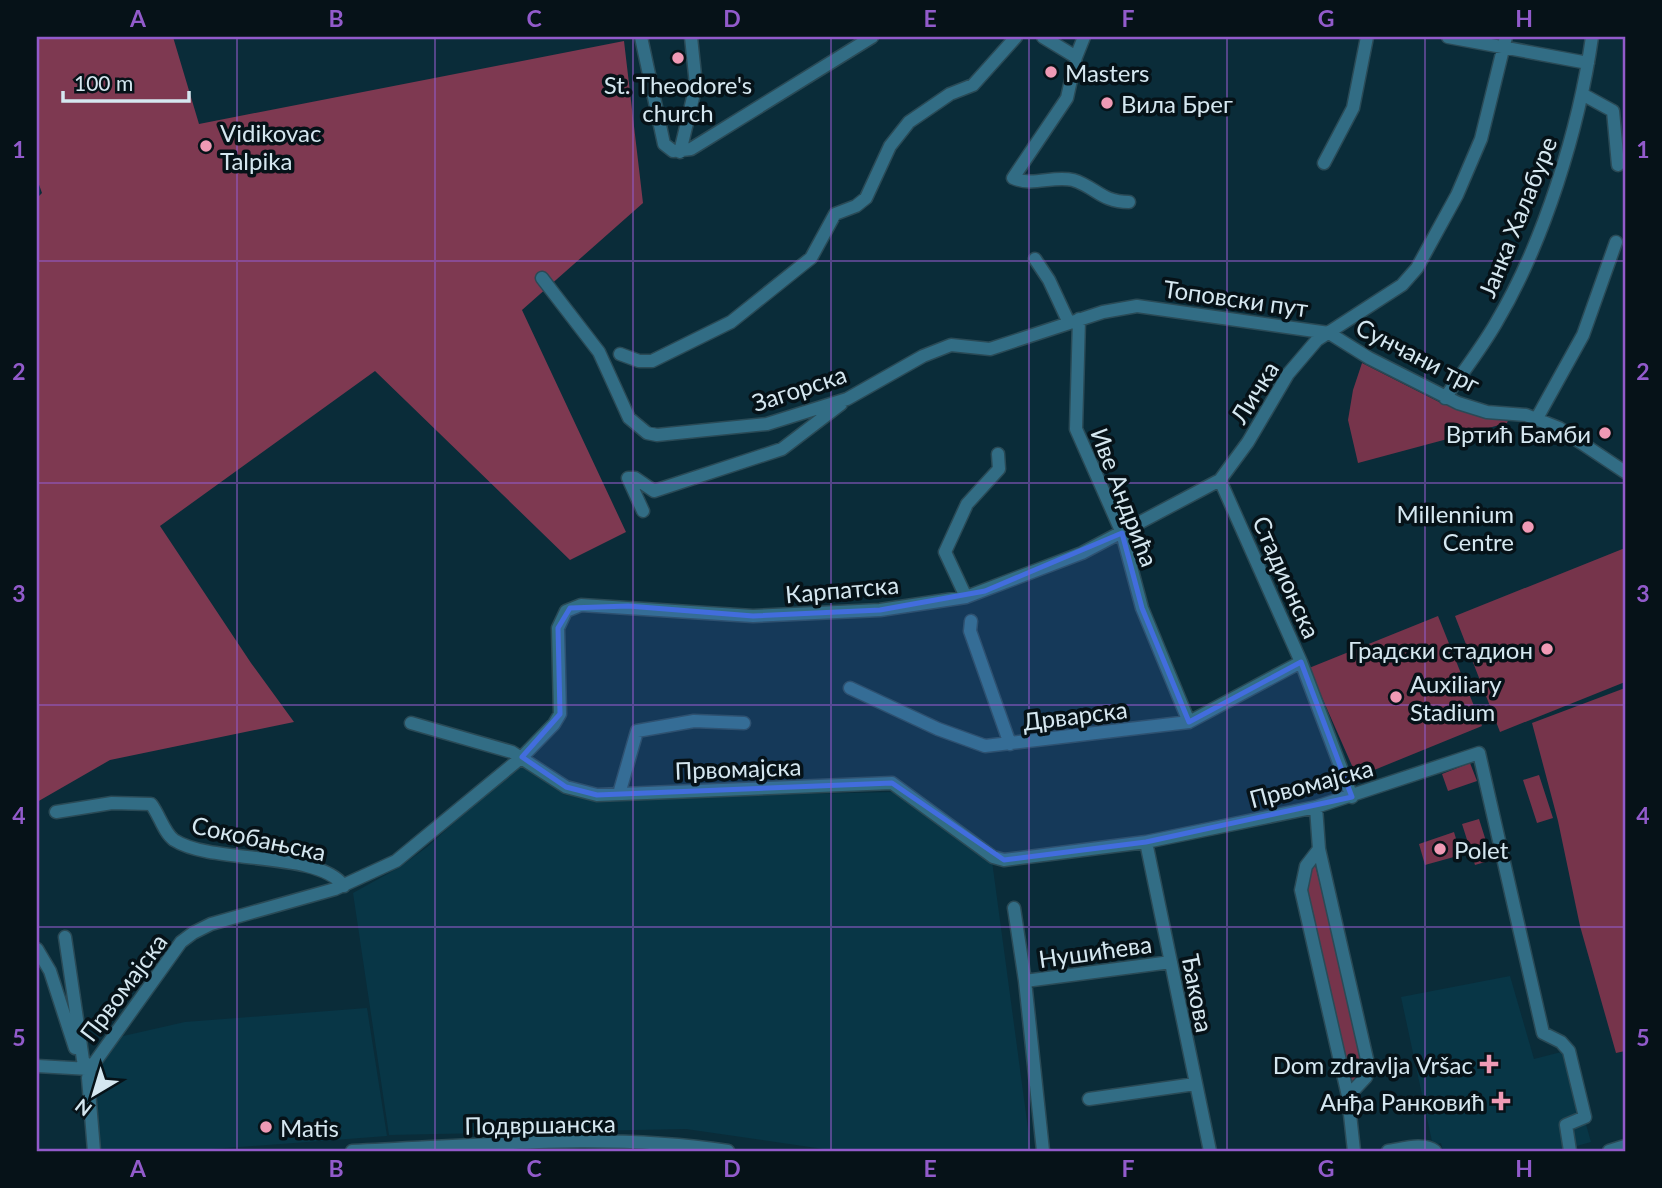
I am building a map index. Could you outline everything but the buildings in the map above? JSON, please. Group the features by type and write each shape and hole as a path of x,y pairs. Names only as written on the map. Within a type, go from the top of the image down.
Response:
{"street":[{"path":"641,37 664,144 668,149 680,152 691,149 732,125 872,37"},
{"path":"680,152 696,85 691,37"},
{"path":"620,354 639,361 652,361 698,341 760,302 811,258 835,214 856,206 866,198 890,146 909,122 950,94 973,85 1016,37"},
{"path":"1043,37 1058,41 1076,57"},
{"path":"1084,37 1061,109 1013,178 1029,182 1072,180 1110,201 1129,202"},
{"path":"1324,163 1353,108 1367,37"},
{"path":"1448,37 1505,43 1588,63"},
{"name":"Јанка Халабуре","path":"1445,398 1498,321 1518,279 1557,182 1582,94 1592,37"},
{"name":"Личка","path":"1220,480 1248,442 1288,374 1317,340 1402,285 1417,268 1457,195 1481,139 1505,43"},
{"path":"1582,94 1613,111 1618,165"},
{"path":"1616,243 1583,335 1534,417 1572,435 1625,472"},
{"name":"Иве Андрића","path":"1035,259 1074,321 1076,429 1122,533 1142,608 1189,722"},
{"name":"Загорска","path":"542,278 599,352 629,418 647,433 665,436 747,428 846,399 923,356 951,345 990,349 1074,321 1137,306"},
{"name":"Топовски пут","path":"1137,306 1329,333"},
{"name":"Сунчани трг","path":"1329,333 1445,398 1487,412 1534,417"},
{"path":"643,511 628,478 635,478 654,491 730,468 782,449 846,399"},
{"path":"965,597 945,552 967,504 999,469 998,454"},
{"path":"1122,533 1220,480"},
{"name":"Стадионска","path":"1220,480 1301,662 1352,797"},
{"name":"Карпатска","path":"522,757 554,724 560,714 557,638 560,621 566,611 581,605 753,616 880,610 965,597 1055,565 1122,533"},
{"path":"971,621 970,631 1010,744"},
{"name":"Дрварска","path":"850,688 977,745 1010,744 1189,722 1301,662"},
{"path":"619,794 637,731 694,722 744,723"},
{"path":"411,723 486,742 522,757"},
{"name":"Првомајска","path":"87,1065 181,942 192,933 211,924 344,886 396,861 522,757 574,791 597,795 892,783 996,859 1146,842 1316,807 1479,753 1543,1033 1561,1042 1569,1051 1585,1117 1566,1125 1570,1151"},
{"name":"Сокобањска","path":"56,812 112,803 151,804 159,814 170,838 186,846 281,861 333,876 344,886"},
{"path":"1316,807 1319,849 1369,1068 1366,1077 1348,1096"},
{"name":"Ђакова","path":"1146,842 1210,1151"},
{"path":"1319,849 1306,866 1301,890 1348,1096 1354,1151"},
{"path":"1014,908 1025,981 1043,1151"},
{"path":"65,937 87,1065 94,1151"},
{"path":"37,949 50,971 76,1051 87,1065"},
{"name":"Нушићева","path":"1025,981 1171,962"},
{"path":"37,1066 87,1065"},
{"path":"1089,1099 1195,1084"},
{"name":"Подвршанска","path":"352,1151 690,1145 728,1151"},
{"path":"1609,1151 1625,1146"},
{"path":"1388,1151 1419,1147 1430,1147 1435,1151"}],"highlighted area":[{"path":"1122,533 1142,608 1189,722 1301,662 1352,797 1146,842 1004,860 892,783 597,795 566,787 522,757 560,714 558,628 570,608 628,606 753,616 880,610 985,591"}],"shaded area":[{"path":"37,37 173,37 199,124 624,41 643,203 522,310 626,532 570,560 375,371 160,526 251,663 294,722 110,760 37,802 37,198 42,193 37,179"},
{"path":"1362,363 1441,403 1509,418 1507,423 1358,463 1348,420 1353,390"},
{"name":"Градски стадион","path":"1625,548 1625,682 1500,732 1455,616"},
{"name":"Auxiliary Stadium","path":"1438,616 1482,726 1357,777 1309,668"},
{"path":"1625,688 1625,1051 1616,1053 1580,926 1558,821 1532,723"},
{"path":"1470,763 1477,781 1448,791 1442,774"},
{"path":"517,766 528,768 565,795 594,799 893,792 992,861 1031,1151 837,1151 686,1129 389,1135 353,893 400,867 427,847"},
{"path":"1539,775 1553,818 1537,823 1523,780"},
{"path":"1479,819 1492,860 1475,865 1462,824"},
{"name":"Polet","path":"1454,832 1461,855 1425,865 1419,844"},
{"path":"1315,864 1365,1066 1361,1077 1351,1084 1305,887 1307,869"},
{"name":"Анђа Ранковић","path":"1510,976 1534,1059 1565,1051 1591,1142 1559,1151 1443,1151 1441,1143 1433,1146 1401,997"},
{"path":"367,1008 387,1136 185,1151 96,1151 90,1078 119,1037 185,1022"}],"place":[{"name":"St. Theodore's church","path":"678,58"},
{"name":"Masters","path":"1051,72"},
{"name":"Вила Брег","path":"1107,103"},
{"name":"Vidikovac Talpika","path":"206,146"},
{"name":"Вртић Бамби","path":"1605,433"},
{"name":"Millennium Centre","path":"1528,527"},
{"name":"Градски стадион","path":"1547,649"},
{"name":"Auxiliary Stadium","path":"1396,697"},
{"name":"Polet","path":"1440,849"},
{"name":"Dom zdravlja Vršac","path":"1489,1064"},
{"name":"Анђа Ранковић","path":"1501,1101"},
{"name":"Matis","path":"266,1127"}]}
